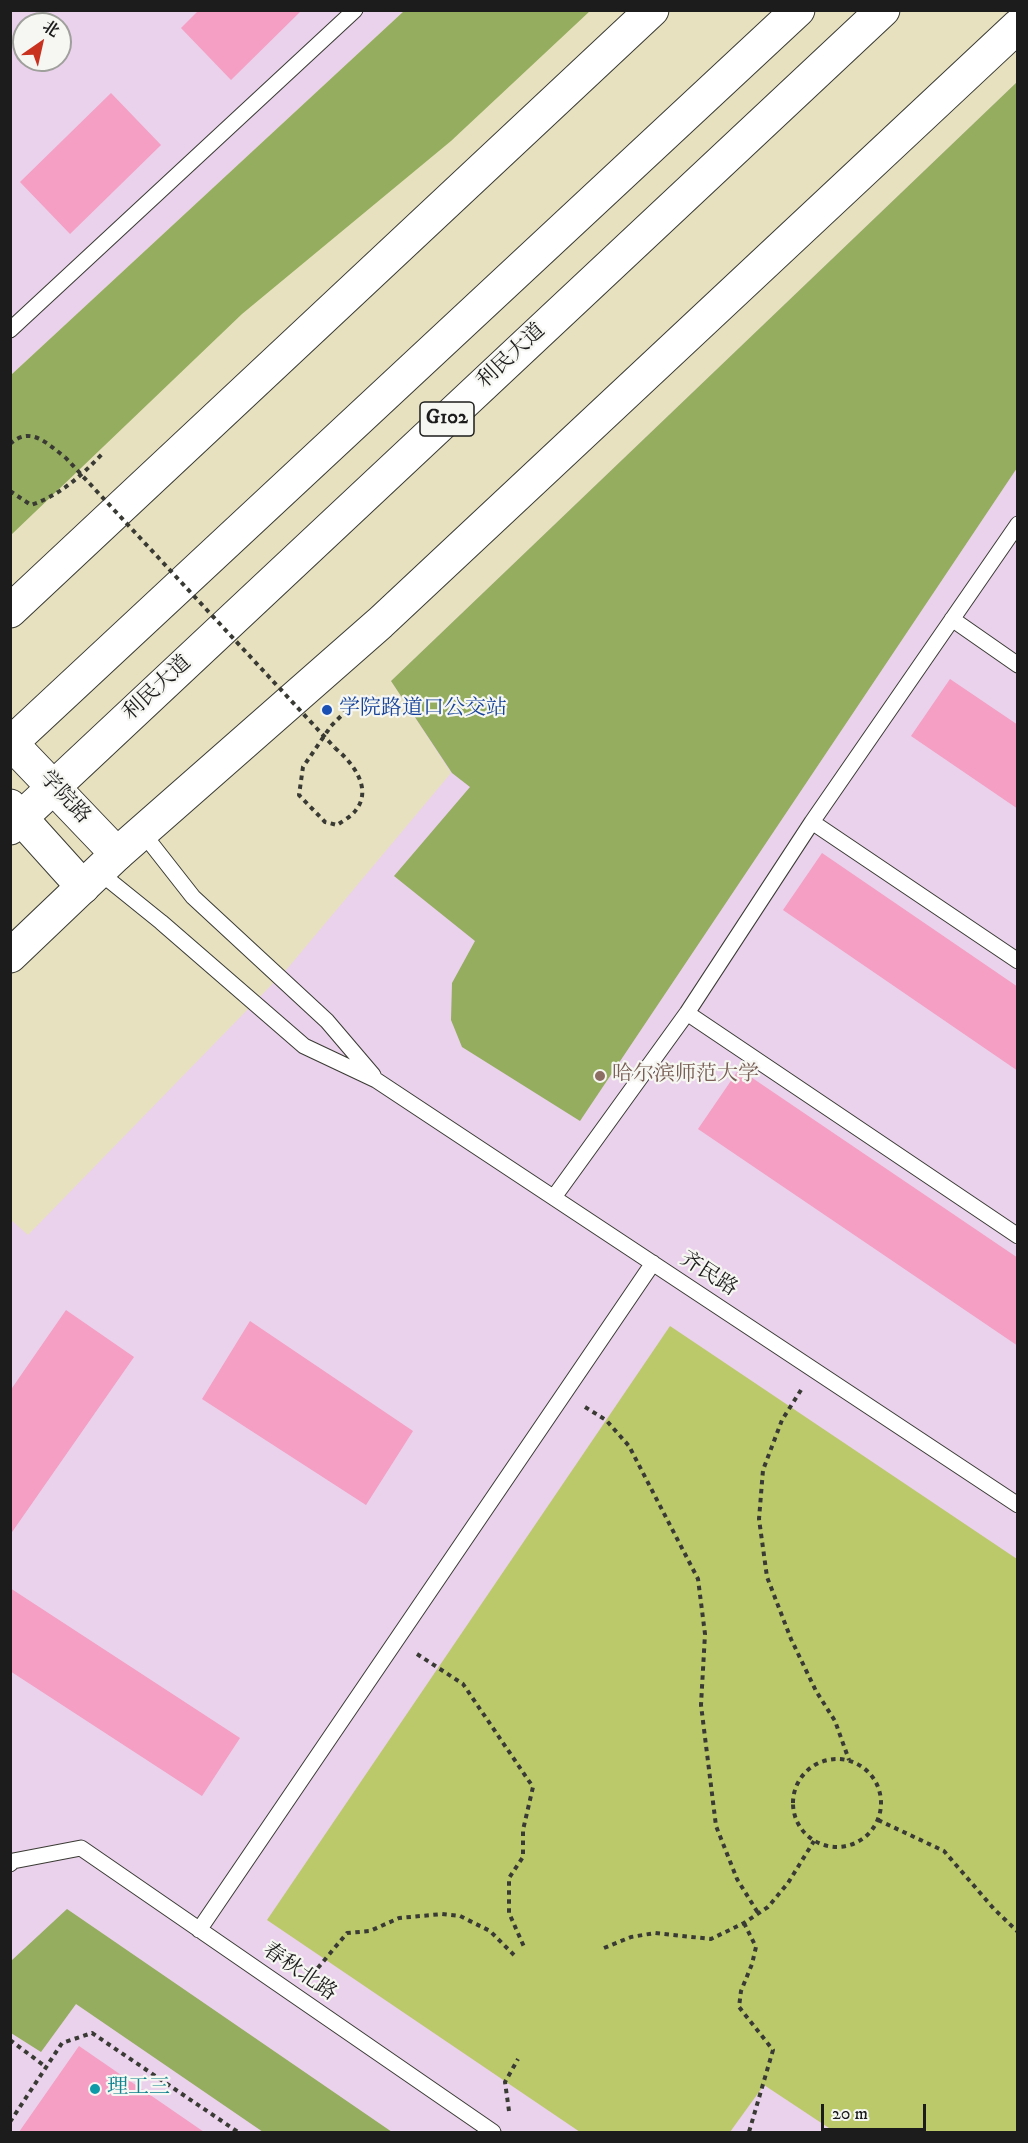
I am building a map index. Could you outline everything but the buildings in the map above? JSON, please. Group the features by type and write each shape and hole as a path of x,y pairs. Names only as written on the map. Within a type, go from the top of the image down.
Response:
{"main road":[{"path":"10,611 652,10"},
{"name":"G102","path":"11,743 798,10"},
{"name":"利民大道","path":"14,817 54,787 883,10"},
{"path":"10,956 142,832 380,623 1017,26"},
{"name":"学院路","path":"11,743 54,787 100,871"},
{"path":"14,817 100,871"}],"lane":[{"path":"10,330 356,10"},
{"path":"554,1197 687,1013 812,822 1017,524"},
{"path":"952,619 1017,665"},
{"path":"812,822 1017,961"},
{"path":"142,832 193,897 327,1021 376,1080"},
{"path":"100,871 304,1046 376,1080"},
{"path":"687,1013 1017,1236"},
{"name":"齐民路","path":"376,1080 1017,1505"},
{"path":"199,1930 652,1263"},
{"name":"春秋北路","path":"10,1864 13,1861 81,1848 493,2133"}],"path":[{"path":"10,444 21,436 33,436 65,457 335,748 345,756 358,774 363,791 357,810 337,825 325,822 299,795 303,767 331,726 347,710"},
{"path":"10,491 31,505 50,499 104,452"},
{"path":"813,1369 782,1420 763,1470 759,1519 767,1577 791,1639 816,1690 835,1721 849,1760"},
{"path":"563,1395 606,1420 629,1446 698,1579 705,1634 701,1705 706,1764 716,1826 736,1879 759,1913"},
{"path":"396,1640 463,1684 533,1787 523,1830 523,1857 509,1878 509,1914 525,1949"},
{"path":"835,1759 849,1760 862,1766 873,1777 880,1790 881,1806 878,1820 870,1834 858,1842 843,1847 828,1847 814,1841 803,1832 792,1806 799,1779 821,1762 835,1759"},
{"path":"878,1820 944,1851 1017,1932"},
{"path":"604,1948 632,1937 655,1933 711,1939 744,1923 768,1906 788,1883 814,1841"},
{"path":"295,1996 347,1933 370,1931 399,1918 442,1914 460,1916 490,1931 514,1955"},
{"path":"744,1923 756,1947 741,1991 739,2007 773,2050 748,2133"},
{"path":"10,2122 62,2043 92,2033 238,2133"},
{"path":"10,2040 46,2067"},
{"path":"509,2112 505,2082 518,2059"}],"shaded area":[{"path":"11,11 404,11 11,375"},
{"name":"哈尔滨师范大学","path":"1017,82 1017,2132 11,2132 10,1219 28,1235 287,969 451,773 391,681"}],"green space":[{"path":"404,11 590,11 451,141 242,314 11,535 11,375"},
{"path":"1017,82 1017,468 580,1121 462,1047 451,1020 452,983 475,941 394,876 470,787 452,773 391,681"},
{"path":"670,1326 1017,1559 1017,2132 835,2132 764,2085 730,2132 580,2132 267,1920"},
{"path":"67,1909 392,2132 263,2132 76,2004 41,2052 11,2033 11,1961"}],"place":[{"name":"学院路道口公交站","path":"327,710"},
{"name":"哈尔滨师范大学","path":"600,1076"},
{"name":"理工三","path":"95,2089"}]}
